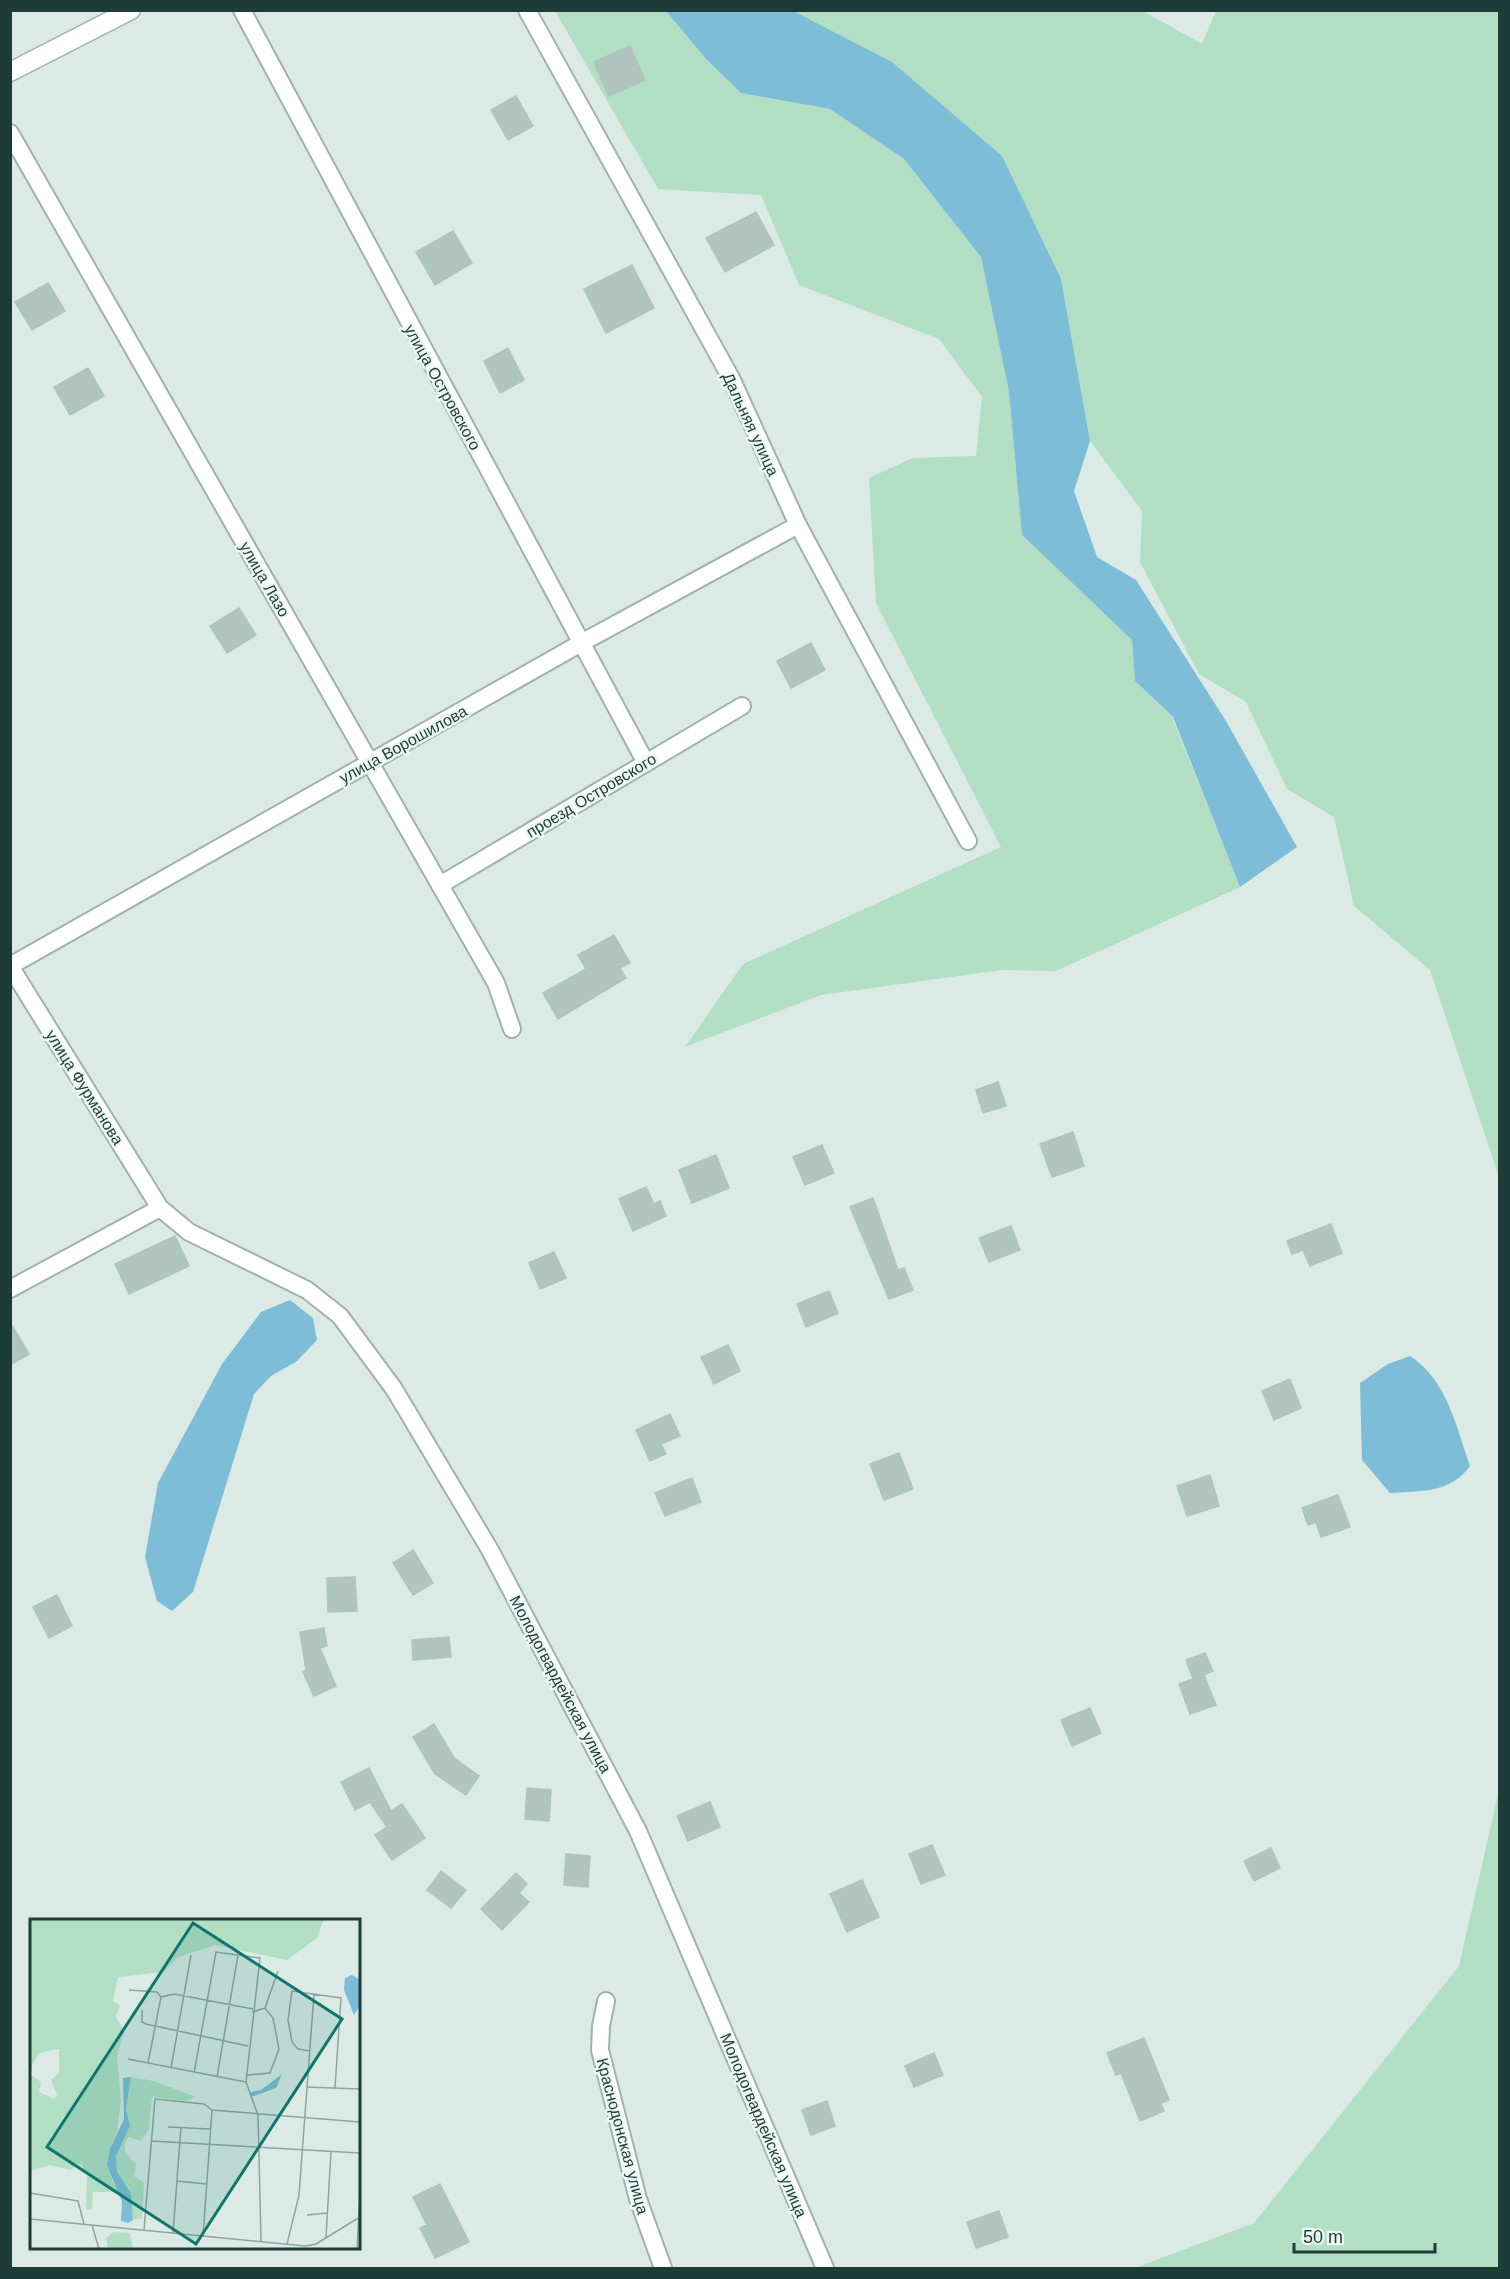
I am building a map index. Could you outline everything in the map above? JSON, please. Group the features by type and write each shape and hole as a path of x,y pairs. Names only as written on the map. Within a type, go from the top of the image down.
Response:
{"street":[{"path":"10,72 131,10"},
{"name":"улица Островского","path":"242,10 646,763"},
{"name":"Дальняя улица","path":"526,10 731,378 798,525 968,841"},
{"name":"улица Лазо","path":"10,133 496,983 512,1029"},
{"name":"улица Ворошилова","path":"11,966 583,642 798,525"},
{"name":"проезд Островского","path":"440,885 742,706"},
{"name":"улица Фурманова","path":"11,966 160,1208"},
{"path":"10,1289 160,1208"},
{"name":"Молодогвардейская улица","path":"160,1208 189,1232 307,1290 340,1316 394,1389 490,1550 638,1831 825,2268"},
{"name":"Краснодонская улица","path":"606,2001 601,2026 600,2050 638,2199 663,2268"}],"green space":[{"path":"555,11 666,11 706,59 741,93 830,109 904,159 981,257 1009,392 1022,535 1132,640 1135,681 1172,717 1240,887 1056,971 1002,970 821,995 685,1047 743,964 1001,847 876,603 869,478 913,458 976,456 982,397 939,339 799,285 761,195 658,189"},
{"path":"794,11 1143,11 1202,44 1216,11 1499,11 1499,1177 1430,970 1354,906 1334,817 1287,789 1246,702 1199,674 1140,562 1142,511 1090,441 1061,279"},
{"path":"1499,1790 1499,2268 1135,2268 1254,2223 1459,1966"}],"water":[{"path":"666,11 793,11 892,62 1002,156 1061,279 1090,441 1074,491 1097,557 1136,580 1226,721 1297,847 1240,887 1173,717 1135,681 1132,640 1022,535 1009,392 981,257 904,159 830,109 741,93 706,59"},
{"path":"290,1300 313,1318 317,1340 297,1361 271,1376 254,1394 193,1592 172,1611 157,1601 145,1557 158,1483 222,1364 261,1312"},
{"path":"1410,1356 1423,1366 1442,1391 1455,1420 1470,1466 1462,1475 1445,1486 1424,1491 1390,1493 1362,1460 1360,1383 1388,1364"}],"building":[{"path":"630,46 645,80 608,96 594,62"},
{"path":"516,96 533,126 508,140 491,110"},
{"path":"756,212 774,245 725,272 706,238"},
{"path":"453,231 472,263 435,285 416,252"},
{"path":"632,265 654,308 606,333 584,289"},
{"path":"48,283 65,311 32,330 15,302"},
{"path":"508,348 524,380 500,393 484,361"},
{"path":"88,368 104,396 70,415 54,387"},
{"path":"239,608 256,635 227,653 210,626"},
{"path":"811,643 825,670 791,688 777,661"},
{"path":"614,935 630,963 620,968 626,978 558,1019 543,993 586,969 578,955"},
{"path":"998,1082 1006,1106 983,1113 976,1090"},
{"path":"1073,1132 1084,1166 1052,1177 1040,1144"},
{"path":"822,1145 834,1173 805,1185 793,1157"},
{"path":"716,1155 729,1188 692,1203 679,1170"},
{"path":"646,1187 654,1204 660,1201 666,1216 633,1231 619,1199"},
{"path":"873,1198 898,1270 904,1268 913,1290 889,1299 850,1207"},
{"path":"1331,1224 1342,1253 1310,1266 1303,1250 1292,1254 1287,1241"},
{"path":"1011,1226 1020,1250 989,1262 979,1238"},
{"path":"175,1236 189,1266 129,1294 115,1264"},
{"path":"554,1252 566,1278 540,1289 529,1263"},
{"path":"829,1291 838,1313 806,1327 797,1304"},
{"path":"10,1322 29,1354 10,1365"},
{"path":"728,1345 740,1371 714,1384 701,1357"},
{"path":"1290,1379 1301,1408 1274,1420 1262,1391"},
{"path":"670,1414 680,1436 661,1444 666,1454 650,1461 636,1430"},
{"path":"899,1453 913,1489 884,1500 870,1464"},
{"path":"1210,1475 1219,1506 1187,1516 1177,1486"},
{"path":"692,1478 701,1502 665,1516 655,1493"},
{"path":"1338,1495 1350,1527 1321,1537 1316,1522 1308,1525 1302,1508"},
{"path":"413,1550 433,1583 413,1595 393,1563"},
{"path":"355,1577 357,1611 328,1612 327,1578"},
{"path":"57,1595 72,1626 49,1638 33,1607"},
{"path":"324,1628 327,1646 320,1648 336,1686 314,1696 303,1672 306,1670 300,1632"},
{"path":"449,1637 451,1657 413,1660 412,1640"},
{"path":"1205,1653 1213,1671 1193,1679 1186,1660"},
{"path":"1204,1675 1216,1705 1190,1714 1179,1684"},
{"path":"1090,1708 1101,1733 1072,1746 1061,1720"},
{"path":"434,1724 454,1758 479,1776 466,1795 435,1774 413,1737"},
{"path":"369,1768 391,1811 402,1804 425,1838 392,1860 375,1835 387,1827 370,1802 355,1810 341,1782"},
{"path":"527,1788 551,1790 549,1821 525,1819"},
{"path":"710,1802 720,1827 688,1841 677,1816"},
{"path":"932,1845 945,1875 921,1884 909,1854"},
{"path":"1271,1848 1280,1868 1254,1881 1244,1861"},
{"path":"566,1854 590,1856 588,1887 564,1885"},
{"path":"441,1871 466,1890 451,1908 427,1890"},
{"path":"516,1873 527,1884 519,1893 529,1902 502,1930 481,1909"},
{"path":"862,1880 879,1917 847,1932 830,1894"},
{"path":"1144,2038 1169,2100 1161,2103 1164,2111 1140,2121 1121,2073 1116,2075 1107,2053"},
{"path":"934,2053 943,2075 914,2087 905,2066"},
{"path":"827,2101 835,2126 811,2135 802,2110"},
{"path":"440,2184 469,2242 435,2258 420,2228 427,2225 413,2197"},
{"path":"999,2211 1008,2237 976,2248 967,2222"}]}
